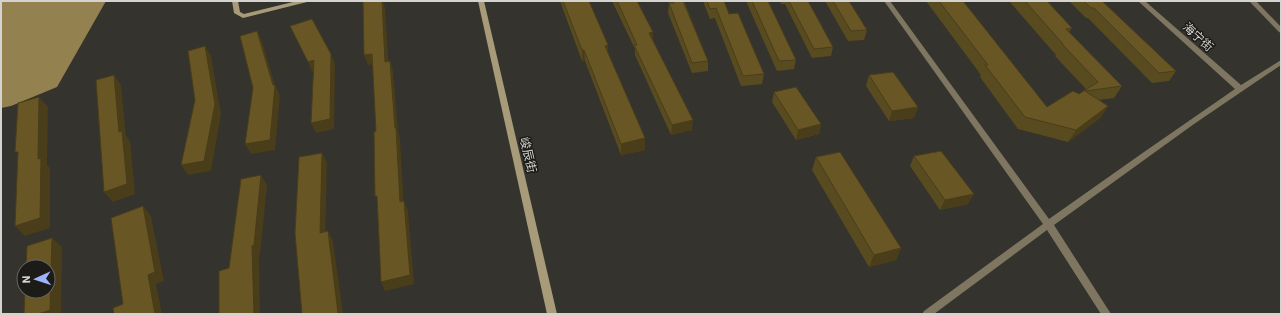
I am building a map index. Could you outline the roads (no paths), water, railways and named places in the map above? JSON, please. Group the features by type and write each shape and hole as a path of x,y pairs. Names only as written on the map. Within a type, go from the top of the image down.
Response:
{"street":[{"path":"234,1 237,13 243,16 305,1"},
{"name":"峻辰街","path":"481,1 552,314"},
{"path":"887,1 1048,224 1106,314"},
{"name":"海宁街","path":"1141,1 1240,89"},
{"path":"1252,1 1281,31"},
{"path":"927,314 1048,224 1240,89 1281,62"}]}
